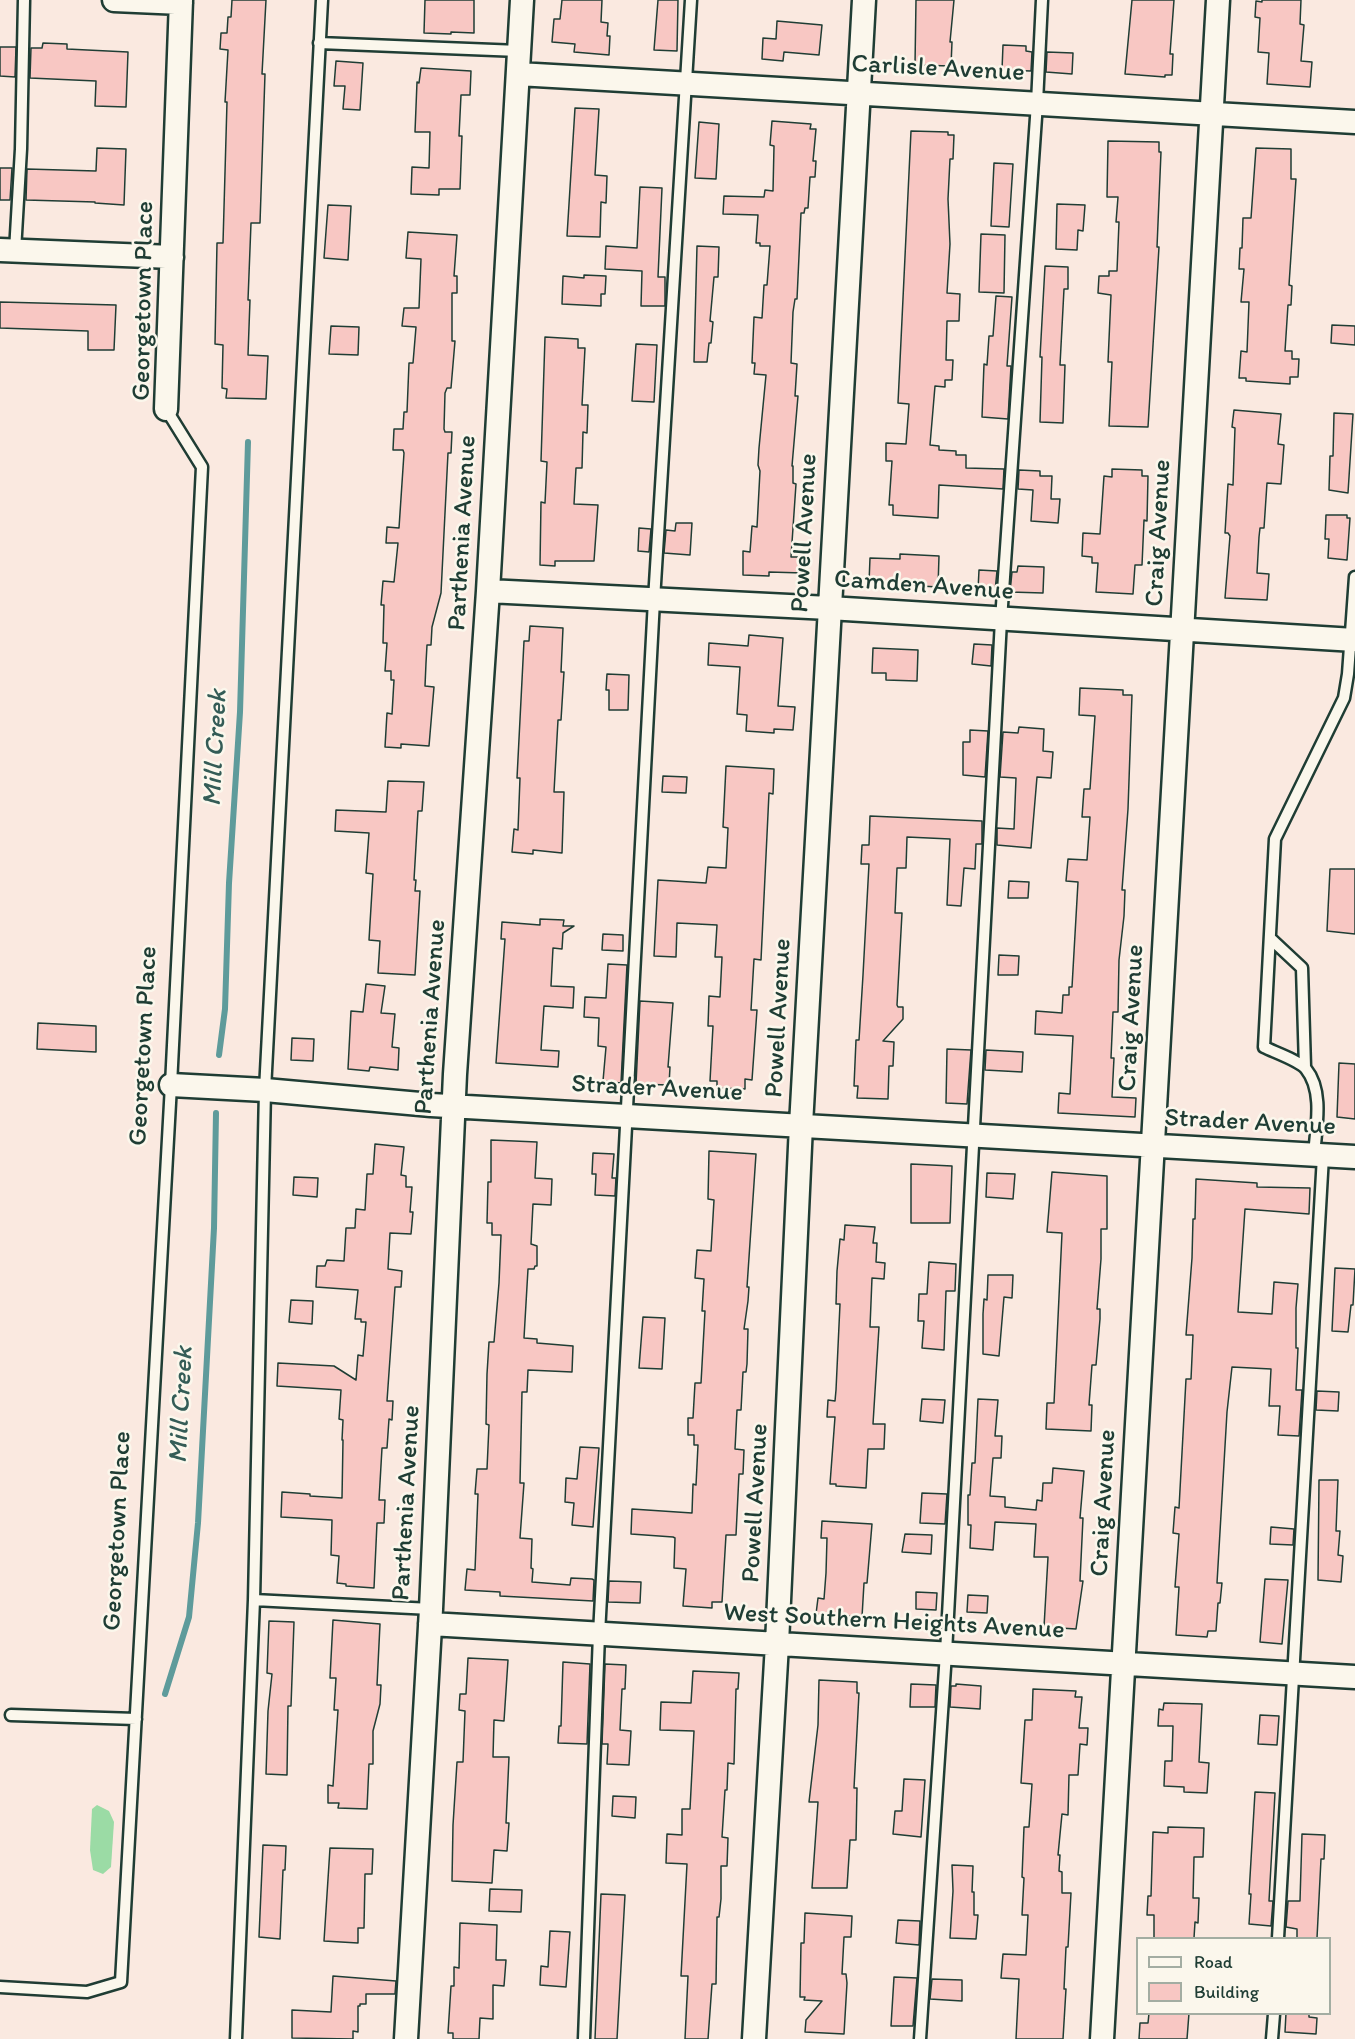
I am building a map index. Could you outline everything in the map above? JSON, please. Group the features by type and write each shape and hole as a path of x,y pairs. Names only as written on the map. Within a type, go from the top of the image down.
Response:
{"street":[{"path":"114,0 181,2"},
{"name":"Parthenia Avenue","path":"406,2039 430,1616 454,1105 488,591 522,0"},
{"name":"Powell Avenue","path":"754,2039 777,1644 801,1125 864,0"},
{"name":"Craig Avenue","path":"1102,2039 1218,0"},
{"name":"Georgetown Place","path":"166,409 181,2"},
{"name":"Carlisle Avenue","path":"518,62 687,83 1355,122"},
{"path":"8,250 172,258"},
{"name":"Camden Avenue","path":"488,591 829,608 1353,640"},
{"name":"Strader Avenue","path":"171,1085 627,1116 1355,1157"},
{"name":"West Southern Heights Avenue","path":"430,1616 599,1634 1355,1677"}],"lane":[{"path":"8,250 21,149 24,0"},
{"path":"236,2039 254,1600 265,1090 322,0"},
{"path":"584,2039 599,1634 654,600 692,0"},
{"path":"920,2039 946,1653 1000,620 1037,103 1041,0"},
{"path":"319,43 518,62"},
{"name":"Georgetown Place","path":"0,1987 87,1992 121,1982 171,1085 202,467 166,409"},
{"path":"1305,1067 1264,1047 1275,839 1344,698 1353,640 1355,577"},
{"path":"1271,939 1302,968 1305,1067 1316,1089 1318,1155 1278,1937"},
{"path":"254,1600 430,1616"},
{"path":"11,1714 136,1719"},
{"path":"1272,2039 1274,2015"}],"green space":[{"path":"97,1805 109,1811 114,1822 111,1867 103,1874 93,1870 90,1850 92,1809"}],"building":[{"path":"232,0 266,0 262,74 265,74 260,223 251,223 248,355 268,356 266,399 226,398 227,389 222,388 223,345 215,344 217,243 223,243 228,50 220,49 221,33 227,33 228,17 231,17"},
{"path":"425,0 474,0 474,33 424,33"},
{"path":"562,0 602,0 601,22 608,23 609,55 574,52 575,44 552,42 554,19 560,19"},
{"path":"658,0 678,0 677,51 654,50"},
{"path":"916,0 954,0 950,42 952,42 951,66 915,65"},
{"path":"1132,0 1174,0 1170,54 1173,54 1172,75 1165,75 1165,77 1125,74"},
{"path":"1262,0 1301,0 1300,24 1304,25 1301,61 1312,62 1310,87 1267,84 1269,53 1258,52 1260,18 1255,17 1256,1 1262,2"},
{"path":"777,21 822,25 819,55 784,52 783,61 762,59 763,38 776,39"},
{"path":"43,43 67,44 67,49 128,52 126,107 95,106 96,81 30,78 31,48 42,48"},
{"path":"1003,45 1026,46 1026,51 1032,52 1031,71 1002,70"},
{"path":"0,47 16,47 15,77 0,76"},
{"path":"1047,52 1073,53 1072,74 1046,72"},
{"path":"336,61 363,63 360,110 343,109 345,86 334,86"},
{"path":"421,68 471,71 470,95 461,95 460,189 439,189 439,195 411,194 412,167 429,168 430,132 415,132 417,82 419,83"},
{"path":"575,108 599,109 595,175 607,176 606,203 601,202 600,237 567,236"},
{"path":"772,121 811,124 810,129 816,129 813,161 816,161 815,177 810,177 808,208 801,213 791,363 797,364 795,396 798,396 792,466 793,483 796,484 791,557 804,557 803,573 769,572 769,576 743,575 743,551 750,552 752,526 757,527 759,448 766,375 754,374 755,363 752,363 754,317 762,318 770,246 760,246 760,243 756,243 758,215 723,214 724,196 764,197 765,190 773,191 774,146 770,145"},
{"path":"699,122 719,124 716,179 695,178"},
{"path":"911,131 948,132 948,135 954,135 948,199 950,244 947,293 960,294 959,321 947,321 946,360 953,360 952,380 945,380 945,387 935,386 930,445 939,446 939,450 956,451 956,455 966,455 966,468 1004,469 1003,489 939,485 938,518 893,515 893,505 889,505 892,461 886,461 886,443 906,444 909,404 898,403"},
{"path":"1108,141 1159,142 1159,152 1161,152 1157,247 1159,247 1148,427 1109,426 1112,362 1108,362 1111,295 1098,293 1099,276 1109,276 1109,271 1117,271 1119,222 1116,222 1118,197 1107,197"},
{"path":"97,148 126,149 124,205 26,200 27,169 96,171"},
{"path":"1256,148 1291,149 1291,179 1296,179 1289,285 1292,286 1291,305 1288,305 1285,351 1292,351 1292,359 1299,359 1298,377 1290,377 1290,384 1246,381 1246,378 1239,378 1241,351 1247,352 1249,302 1241,302 1244,269 1239,269 1240,248 1242,248 1243,218 1251,218"},
{"path":"994,163 1013,164 1009,227 991,226"},
{"path":"0,168 12,168 10,200 0,200"},
{"path":"640,187 662,188 658,277 665,277 665,306 641,306 642,271 605,269 606,246 637,248"},
{"path":"1057,204 1085,205 1083,231 1078,230 1077,250 1056,249"},
{"path":"328,205 351,206 348,260 324,258"},
{"path":"408,232 457,235 454,276 457,276 457,293 452,293 452,341 455,341 451,388 447,388 445,393 444,429 445,432 452,432 451,453 448,453 441,593 432,627 431,645 427,645 425,686 434,687 429,746 401,744 401,748 385,747 387,713 392,714 394,680 391,680 391,671 385,671 387,643 383,643 384,605 381,605 383,581 394,582 398,543 386,543 387,527 399,528 404,453 403,450 393,450 394,429 403,429 404,412 407,412 409,363 413,363 416,327 402,326 404,308 419,308 421,259 406,258"},
{"path":"981,234 1005,235 1004,293 979,292"},
{"path":"697,246 719,247 718,277 714,277 710,321 713,322 707,362 694,362"},
{"path":"1045,266 1068,267 1068,289 1064,289 1060,365 1065,365 1063,423 1040,422 1042,357 1040,357"},
{"path":"584,275 606,276 605,294 601,294 601,306 562,304 563,276 584,278"},
{"path":"996,296 1012,297 1007,366 1011,366 1008,419 982,417 984,364 987,365 989,336 993,336"},
{"path":"0,302 116,305 114,350 88,350 88,331 0,328"},
{"path":"1332,325 1355,326 1355,345 1331,343"},
{"path":"331,326 359,327 358,355 329,354"},
{"path":"545,337 578,339 578,348 585,348 582,405 588,405 587,433 583,432 582,468 576,468 574,504 598,505 594,561 555,561 555,566 540,565 541,502 545,503 547,462 541,461"},
{"path":"636,344 657,345 654,402 632,401"},
{"path":"1234,410 1281,414 1278,444 1284,445 1281,484 1267,483 1264,528 1260,528 1259,537 1257,573 1269,574 1267,600 1225,598 1230,536 1225,533 1228,484 1233,485"},
{"path":"1334,413 1353,414 1348,493 1329,490"},
{"path":"1112,469 1142,470 1142,476 1148,476 1147,521 1144,520 1142,565 1135,565 1133,594 1096,592 1098,563 1092,563 1092,557 1082,556 1083,533 1100,534 1104,476 1112,477"},
{"path":"1019,470 1040,471 1040,476 1052,476 1051,499 1060,499 1058,523 1031,521 1033,490 1018,489"},
{"path":"1326,515 1347,515 1347,518 1350,518 1347,560 1328,558 1329,539 1325,539"},
{"path":"676,523 692,523 690,555 664,553 666,530 675,531"},
{"path":"639,528 651,529 649,552 638,551"},
{"path":"900,554 939,556 938,587 869,583 870,558 900,559"},
{"path":"1018,566 1044,567 1043,593 1010,592 1012,572 1017,572"},
{"path":"979,570 997,571 995,591 978,590"},
{"path":"530,626 563,628 561,672 564,672 561,720 558,720 554,792 564,792 562,853 533,850 533,854 512,852 514,829 518,830 520,778 517,778 524,641 529,641"},
{"path":"749,635 783,638 778,706 795,707 793,730 774,729 774,733 746,731 747,715 737,714 740,667 708,665 709,643 748,646"},
{"path":"974,644 992,645 991,666 972,664"},
{"path":"873,648 918,650 917,681 886,680 886,673 872,673"},
{"path":"607,674 629,675 628,710 609,710 609,690 606,690"},
{"path":"1080,688 1123,690 1123,695 1132,695 1128,809 1122,890 1125,890 1124,916 1119,960 1118,1012 1113,1012 1111,1058 1114,1058 1112,1097 1136,1098 1135,1117 1058,1113 1059,1093 1070,1094 1073,1036 1035,1034 1036,1011 1062,1013 1063,995 1069,995 1069,987 1072,987 1078,882 1066,881 1068,859 1087,860 1090,817 1082,817 1084,789 1090,789 1095,716 1079,715"},
{"path":"1019,727 1044,729 1043,751 1053,752 1051,778 1037,777 1031,848 997,845 997,828 1014,829 1016,778 1000,777 1003,732 1018,733"},
{"path":"970,730 988,731 985,777 963,775 963,742 970,742"},
{"path":"726,766 774,769 773,794 769,793 761,960 754,959 751,1010 757,1010 752,1080 745,1079 745,1089 717,1088 717,1081 710,1081 713,1026 708,1026 709,996 720,997 722,957 715,957 717,925 677,923 676,957 654,956 658,880 706,883 708,867 726,868 728,828 723,827"},
{"path":"663,776 687,777 686,793 662,792"},
{"path":"388,781 424,782 422,811 418,811 414,880 416,880 415,891 420,891 415,975 378,973 380,941 369,940 373,874 366,873 369,833 335,831 336,810 386,812"},
{"path":"870,816 982,821 982,844 976,844 975,869 964,868 961,906 947,905 950,839 907,837 906,868 897,868 895,913 902,913 897,1005 903,1007 903,1019 883,1041 894,1042 893,1066 889,1066 888,1099 857,1098 858,1086 854,1086 856,1040 859,1040 869,864 861,864 862,845 869,845"},
{"path":"1330,869 1355,869 1355,934 1327,931"},
{"path":"1009,881 1029,882 1028,898 1008,898"},
{"path":"540,919 564,920 563,926 574,926 563,933 562,949 553,948 551,986 574,987 573,1008 544,1006 541,1050 559,1051 558,1067 496,1063 505,939 501,939 502,922 540,925"},
{"path":"603,934 623,935 623,951 602,950"},
{"path":"999,955 1019,956 1018,975 998,975"},
{"path":"608,964 627,965 621,1083 603,1081 606,1047 598,1046 599,1018 584,1017 585,997 606,998"},
{"path":"366,984 385,986 381,1013 395,1014 392,1047 399,1048 398,1070 370,1067 369,1071 348,1069 351,1011 363,1012"},
{"path":"640,1001 673,1003 668,1067 670,1067 669,1085 636,1084"},
{"path":"38,1023 96,1026 96,1052 37,1049"},
{"path":"292,1038 314,1039 313,1061 291,1060"},
{"path":"947,1049 971,1050 967,1104 946,1103"},
{"path":"986,1050 1023,1052 1022,1072 985,1070"},
{"path":"1339,1063 1355,1064 1355,1119 1337,1117"},
{"path":"491,1140 537,1142 535,1178 552,1179 551,1205 533,1204 531,1244 537,1246 537,1266 534,1269 528,1269 524,1338 537,1339 537,1343 573,1346 572,1372 528,1370 527,1392 522,1392 520,1483 524,1483 520,1538 532,1539 532,1582 570,1585 571,1578 592,1579 594,1580 593,1601 500,1596 500,1592 465,1590 467,1569 475,1570 477,1469 487,1469 489,1342 494,1342 499,1283 501,1235 492,1235 492,1223 487,1223 488,1182 491,1182"},
{"path":"375,1144 404,1147 401,1175 406,1176 406,1187 412,1187 410,1212 413,1212 411,1234 390,1233 388,1269 402,1271 401,1287 395,1287 387,1401 393,1401 392,1420 389,1419 387,1448 382,1448 379,1500 385,1500 384,1523 377,1523 374,1588 337,1583 339,1556 331,1555 332,1520 281,1517 282,1492 342,1498 343,1420 339,1419 341,1390 277,1386 278,1363 334,1366 356,1380 358,1355 363,1356 366,1322 355,1319 358,1290 316,1287 317,1266 325,1266 327,1260 344,1261 346,1228 355,1228 356,1209 365,1210 367,1174 373,1174"},
{"path":"709,1151 756,1154 747,1287 749,1287 744,1329 748,1329 747,1364 746,1372 743,1372 741,1410 737,1410 735,1449 744,1450 743,1474 739,1474 736,1535 726,1535 722,1602 712,1602 712,1608 683,1606 686,1569 674,1568 675,1538 631,1534 632,1509 692,1513 698,1445 694,1445 694,1435 688,1435 688,1418 693,1418 695,1383 701,1383 705,1311 702,1311 704,1279 695,1278 697,1250 711,1251 714,1200 708,1199"},
{"path":"593,1153 614,1154 612,1178 616,1178 615,1196 595,1195 596,1174 592,1174"},
{"path":"911,1164 952,1166 950,1223 911,1223"},
{"path":"1052,1172 1107,1176 1107,1229 1101,1229 1097,1309 1100,1309 1100,1319 1096,1365 1092,1365 1089,1405 1092,1405 1091,1431 1046,1429 1047,1403 1054,1403 1062,1233 1047,1232"},
{"path":"987,1173 1015,1174 1013,1199 986,1197"},
{"path":"294,1177 318,1178 317,1197 293,1195"},
{"path":"1196,1179 1257,1183 1257,1187 1310,1188 1309,1214 1245,1209 1238,1312 1272,1314 1274,1282 1298,1284 1296,1390 1302,1390 1299,1436 1278,1435 1280,1406 1269,1406 1271,1369 1232,1367 1227,1412 1217,1583 1222,1583 1216,1631 1208,1631 1207,1637 1176,1635 1179,1587 1175,1587 1179,1534 1173,1533 1175,1507 1179,1508 1186,1379 1191,1379 1193,1335 1186,1335"},
{"path":"845,1225 875,1227 873,1243 877,1243 876,1262 885,1263 884,1279 872,1278 870,1327 879,1327 873,1424 885,1424 884,1449 868,1449 866,1488 830,1484 835,1417 827,1417 828,1400 835,1401 840,1304 836,1304 837,1271 840,1239 844,1240"},
{"path":"929,1262 956,1264 955,1291 946,1291 944,1350 922,1348 924,1321 918,1321 919,1294 927,1294"},
{"path":"1335,1268 1355,1269 1353,1305 1351,1305 1348,1332 1332,1331"},
{"path":"988,1275 1013,1275 1012,1298 1004,1297 999,1356 983,1354 983,1314 984,1299 987,1300"},
{"path":"291,1300 313,1301 312,1324 289,1322"},
{"path":"643,1317 665,1318 662,1369 639,1368"},
{"path":"1317,1391 1339,1392 1338,1411 1316,1410"},
{"path":"922,1399 945,1400 943,1423 920,1421"},
{"path":"978,1399 998,1400 995,1436 1002,1436 1001,1458 993,1458 990,1496 1005,1497 1005,1507 1036,1510 1037,1500 1042,1501 1043,1483 1052,1483 1053,1468 1084,1471 1080,1518 1083,1518 1080,1581 1083,1581 1076,1629 1044,1627 1048,1557 1034,1557 1036,1524 995,1522 993,1550 970,1548 971,1525 968,1525 968,1495 970,1495 972,1463 975,1463"},
{"path":"580,1447 599,1448 593,1527 572,1525 574,1503 565,1502 566,1478 577,1479"},
{"path":"1319,1480 1338,1480 1336,1531 1340,1531 1338,1555 1343,1556 1341,1582 1318,1580"},
{"path":"922,1493 947,1494 945,1524 920,1523"},
{"path":"822,1521 872,1524 862,1617 816,1614 818,1598 824,1599 826,1573 827,1538 821,1538"},
{"path":"1271,1527 1294,1529 1293,1545 1270,1544"},
{"path":"905,1534 932,1535 931,1554 902,1552"},
{"path":"1265,1579 1288,1580 1282,1644 1260,1642"},
{"path":"609,1581 641,1582 640,1603 608,1602"},
{"path":"916,1592 937,1593 936,1610 916,1609"},
{"path":"968,1595 988,1596 987,1613 967,1612"},
{"path":"333,1620 380,1624 377,1685 381,1685 380,1704 373,1731 373,1764 369,1764 367,1809 338,1808 339,1803 328,1803 328,1785 333,1786 338,1710 334,1710 336,1678 330,1678"},
{"path":"269,1621 294,1622 291,1706 288,1706 287,1775 266,1774 272,1674 267,1673"},
{"path":"468,1658 508,1660 504,1721 494,1720 493,1757 509,1757 507,1851 494,1850 492,1883 452,1881 457,1762 463,1762 465,1711 459,1710 460,1694 466,1694"},
{"path":"563,1662 590,1664 587,1744 558,1743 559,1726 561,1726"},
{"path":"605,1664 626,1665 620,1730 631,1731 629,1765 607,1764 608,1744 602,1744"},
{"path":"693,1671 739,1673 738,1689 736,1689 734,1764 728,1763 722,1837 728,1838 727,1866 721,1866 721,1899 719,1917 717,1917 716,1984 712,1984 708,2039 685,2039 688,1976 681,1976 687,1864 666,1863 667,1834 682,1835 682,1809 690,1809 694,1731 660,1730 661,1702 691,1703"},
{"path":"819,1680 857,1682 857,1693 859,1693 854,1788 857,1788 856,1840 850,1840 847,1888 812,1888 818,1802 809,1802 818,1725"},
{"path":"911,1684 936,1685 935,1707 910,1707"},
{"path":"956,1684 981,1686 980,1709 950,1707 951,1686 956,1686"},
{"path":"1033,1689 1076,1691 1075,1697 1082,1697 1079,1728 1088,1728 1087,1745 1080,1744 1078,1775 1069,1775 1068,1815 1062,1814 1058,1855 1060,1855 1059,1871 1062,1872 1062,1893 1071,1893 1068,1947 1066,1947 1063,2039 1016,2039 1019,1979 1001,1978 1003,1954 1026,1955 1028,1915 1022,1915 1024,1878 1022,1877 1024,1827 1029,1827 1032,1784 1021,1783 1025,1720 1032,1720"},
{"path":"1164,1703 1202,1704 1199,1762 1209,1763 1207,1793 1184,1792 1184,1787 1164,1786 1165,1761 1172,1761 1173,1726 1158,1726 1159,1709 1163,1710"},
{"path":"1260,1715 1279,1716 1277,1745 1258,1744"},
{"path":"904,1779 925,1780 921,1837 893,1834 895,1811 902,1811"},
{"path":"1255,1792 1275,1793 1269,1901 1273,1901 1271,1926 1249,1924"},
{"path":"613,1796 636,1797 635,1818 612,1816"},
{"path":"1168,1827 1204,1828 1203,1857 1194,1857 1193,1898 1199,1898 1198,1923 1195,1922 1194,1937 1154,1937 1154,1915 1147,1915 1148,1896 1151,1896 1153,1832 1168,1833"},
{"path":"1302,1834 1325,1835 1324,1859 1321,1859 1317,1937 1297,1937 1297,1929 1286,1927 1288,1901 1300,1901"},
{"path":"263,1845 286,1846 280,1939 259,1937"},
{"path":"330,1848 373,1849 372,1874 365,1874 364,1928 358,1928 358,1943 324,1941"},
{"path":"952,1865 973,1866 974,1915 978,1915 976,1939 950,1938"},
{"path":"490,1889 522,1890 521,1912 489,1911"},
{"path":"601,1894 625,1895 617,2039 595,2039"},
{"path":"805,1913 852,1916 851,1937 844,1937 842,1974 846,1974 847,1983 844,2034 805,2032 806,2020 822,2001 804,2000 805,1997 800,1997 801,1943 804,1943"},
{"path":"898,1920 920,1921 919,1945 896,1943"},
{"path":"460,1923 497,1925 496,1960 506,1960 504,1986 493,1985 493,2019 480,2018 479,2039 453,2039 453,2033 448,2033 454,1967 459,1968"},
{"path":"550,1931 570,1932 566,1987 540,1985 541,1966 548,1967"},
{"path":"333,1976 396,1981 395,1994 366,1994 366,2004 358,2006 358,2032 353,2031 353,2039 292,2038 292,2010 331,2012"},
{"path":"894,1977 917,1978 913,2026 891,2026"},
{"path":"932,1979 962,1980 962,2001 930,1999"},
{"path":"1149,2015 1189,2015 1187,2039 1139,2039 1140,2023 1148,2023"},
{"path":"1286,2015 1309,2015 1309,2017 1317,2018 1316,2034 1285,2032"}],"waterway":[{"name":"Mill Creek","path":"219,1055 225,1009 229,883 240,712 248,442"},
{"name":"Mill Creek","path":"165,1694 189,1617 198,1523 214,1228 216,1113"}]}
